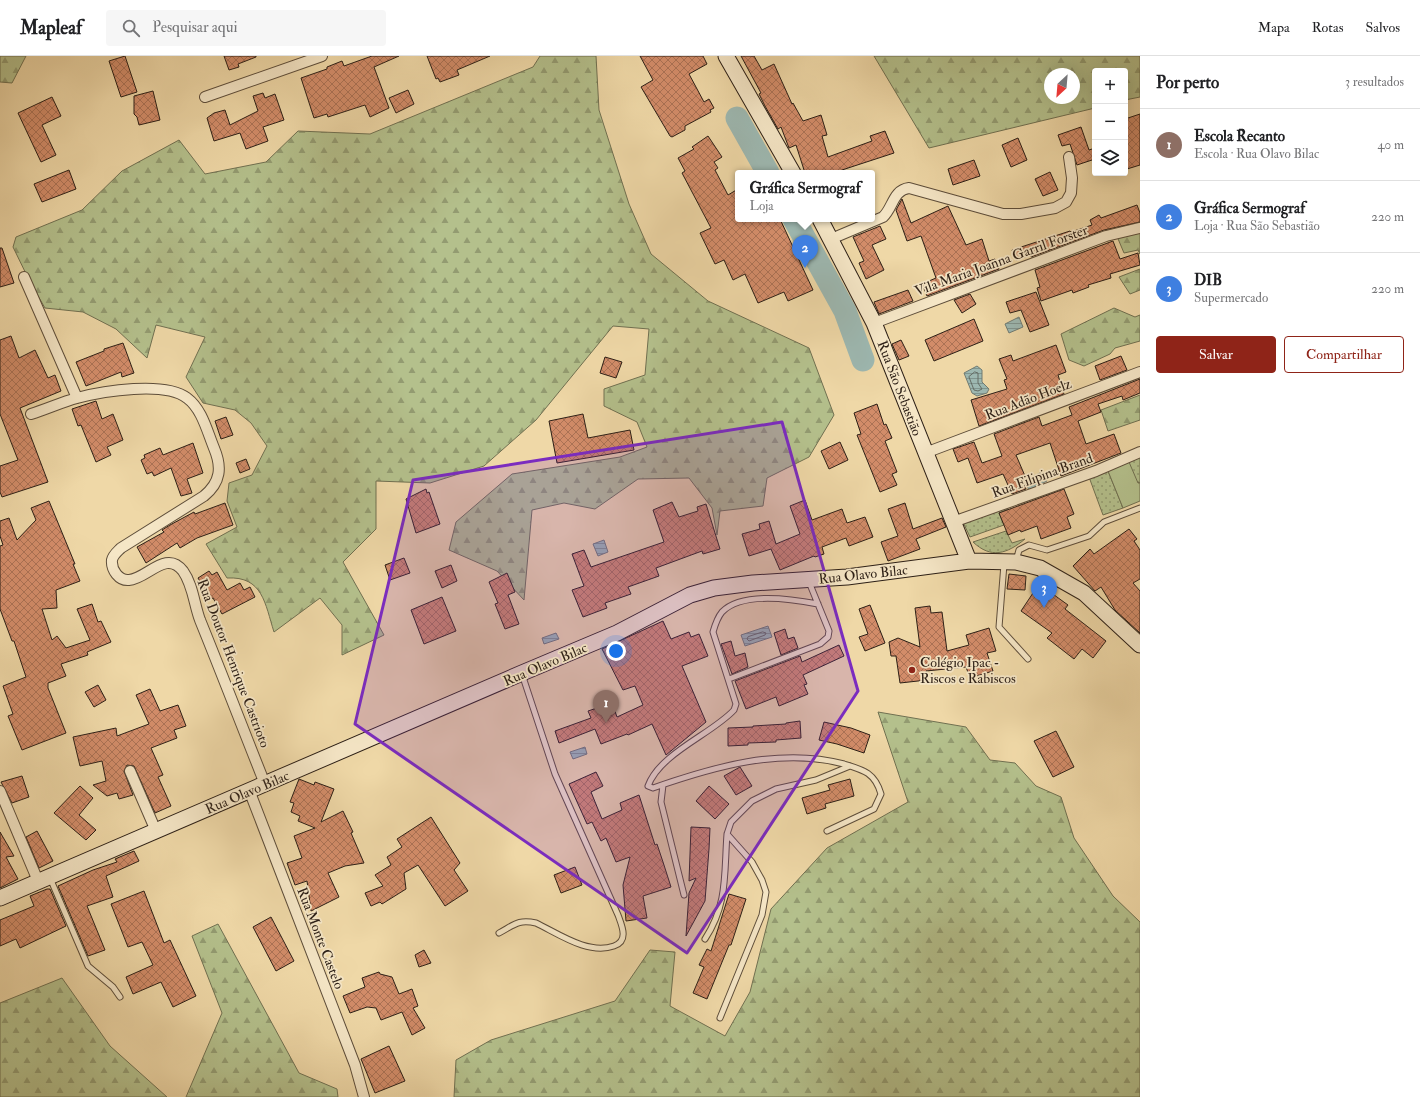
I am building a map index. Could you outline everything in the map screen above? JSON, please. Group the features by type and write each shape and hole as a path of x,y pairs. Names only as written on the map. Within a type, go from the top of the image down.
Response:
{"main road":[{"path":"726,56 791,170"},
{"name":"Rua São Sebastião","path":"822,222 874,323 952,522 969,561"},
{"name":"Rua Olavo Bilac","path":"0,898 617,633 690,595 722,587 847,577 969,561 1010,562 1040,568 1084,593 1140,645"}],"street":[{"path":"205,97 322,56"},
{"path":"875,221 883,218 887,214 898,193 903,189 909,188 1003,214 1022,214 1055,208 1066,202 1071,193 1072,178 1069,158"},
{"path":"831,239 873,222"},
{"name":"Vila Maria Joanna Garril Forster","path":"874,323 1099,239 1139,228"},
{"path":"24,278 77,398"},
{"name":"Rua Adão Hoelz","path":"925,453 1140,372"},
{"name":"Rua Doutor Henrique Castrioto","path":"32,414 77,398 122,390 163,390 178,392 188,398 200,415 220,461 216,483 204,496 121,548 114,554 112,560 113,569 119,578 128,581 140,577 162,563 171,563 180,568 185,574 198,614 265,784"},
{"name":"Rua Filipina Brand","path":"952,522 1096,470 1140,452"},
{"path":"130,771 156,832"},
{"name":"Rua Monte Castelo","path":"249,790 355,1064 364,1097"},
{"path":"0,791 44,879"}],"lane":[{"path":"1028,659 999,627 1010,562 1019,550 1029,545 1047,550 1068,544 1089,536 1104,522 1140,508"},
{"path":"729,679 824,641 830,631 808,579"},
{"path":"818,604 775,599 746,600 732,605 721,613 713,632 736,704 734,710 666,762 652,778 648,786 653,788 751,761 783,758 826,760 850,766 870,774 876,780 881,794 879,802 874,809 827,831"},
{"path":"499,933 518,922 527,921 536,923 586,947 600,950 618,945 623,938 624,931 555,774 522,673"},
{"path":"705,939 715,924 720,910 725,882 727,834 731,822 752,801 776,789 816,780 850,766"},
{"path":"663,785 661,802 684,895"},
{"path":"720,1018 762,916 766,892 762,880 752,862 727,834"},
{"path":"44,879 88,966 113,987 120,997"}],"highlighted area":[{"path":"782,422 858,691 687,953 355,724 413,480"}],"green space":[{"path":"0,56 26,56 12,83 0,82"},
{"path":"540,56 596,56 599,110 629,204 651,254 708,301 809,348 834,415 809,457 767,478 763,506 720,511 717,535 712,508 689,478 638,479 595,509 564,503 532,510 524,600 497,571 449,550 456,522 512,474 620,457 647,447 637,422 604,406 604,389 645,375 649,329 613,326 536,420 484,466 430,483 376,481 376,529 343,562 384,635 342,655 342,625 320,598 274,632 261,594 248,582 239,579 227,578 206,544 237,527 227,501 229,483 252,475 267,446 251,423 235,410 203,403 186,377 205,337 156,325 147,358 116,329 83,312 45,308 31,284 13,247 16,237 82,210 122,171 179,140 205,174 266,162 298,131 370,134 533,67"},
{"path":"874,56 1140,56 1140,97 1128,99 1128,68 1092,68 1092,109 929,148"},
{"path":"1140,232 1140,254 1138,250 1124,253 1116,234"},
{"path":"1140,269 1140,290 1130,294 1119,277"},
{"path":"1114,308 1135,317 1140,315 1140,341 1115,348 1110,354 1084,366 1069,360 1061,334"},
{"path":"1140,395 1140,420 1108,431 1101,410"},
{"path":"1140,454 1140,483 1108,471 1123,508 1103,515 1089,477"},
{"path":"1129,462 1138,483 1140,483 1140,501 1123,508 1108,471"},
{"path":"1006,503 1008,509 999,513 1004,525 970,537 962,520"},
{"path":"1006,531 1012,543 1025,539 1012,548 999,552 986,551 973,542"},
{"path":"878,712 966,727 990,760 1015,763 1036,786 1061,797 1074,838 1113,896 1140,922 1140,1097 454,1097 456,1060 491,1040 615,1001 650,950 675,952 670,1006 725,1036 750,992 771,909 827,848 908,802"},
{"path":"218,924 299,1073 337,1089 338,1097 186,1097 222,1013 192,936"},
{"path":"62,978 110,1046 167,1097 0,1097 0,1003"}],"water":[{"path":"1019,317 1023,327 1009,333 1005,324"},
{"path":"977,366 982,370 982,382 989,389 987,393 977,396 972,393 964,373"},
{"path":"1042,472 1047,481 1029,490 1024,481"},
{"path":"604,540 608,552 598,556 593,544"},
{"path":"768,626 772,637 745,646 741,635"},
{"path":"556,633 559,639 544,644 542,638"},
{"path":"585,747 587,754 573,759 570,752"}],"building":[{"path":"125,56 137,92 121,97 109,61"},
{"path":"224,56 256,57 238,64 239,67 229,70"},
{"path":"372,56 399,56 374,67 389,108 370,117 365,105 328,117 327,114 314,118 301,78 327,69 327,67 342,61 344,66"},
{"path":"427,56 490,56 457,70 459,75 440,82 438,78 436,79"},
{"path":"640,56 703,56 707,64 689,74 704,102 709,99 714,108 710,110 711,112 685,126 685,130 672,137 670,136 641,87 653,80"},
{"path":"741,56 754,56 762,70 774,64 792,104 793,103 803,121 821,115 827,135 822,136 828,157 872,141 870,136 885,131 894,153 842,170 804,170 796,145 789,148 781,127 778,129 759,94 761,93"},
{"path":"408,90 414,104 396,113 389,98"},
{"path":"153,91 160,120 139,125 137,117 134,114 134,96"},
{"path":"263,93 265,98 275,94 284,120 263,127 268,141 246,149 240,133 214,141 207,118 214,113 225,110 230,125 258,111 253,96"},
{"path":"52,97 61,116 42,125 56,155 41,162 18,113"},
{"path":"1140,114 1140,165 1128,169 1128,140 1128,118"},
{"path":"1081,127 1089,150 1092,149 1092,160 1077,165 1070,144 1062,146 1058,135"},
{"path":"708,136 722,157 714,162 718,168 715,170 728,195 735,191 735,222 781,222 813,290 788,301 784,292 758,303 745,274 733,280 724,260 715,264 700,233 711,228 682,173 685,171 678,158 694,149 692,147"},
{"path":"1018,138 1027,160 1011,167 1002,145"},
{"path":"974,160 980,176 953,185 948,169"},
{"path":"69,170 76,189 42,202 34,184"},
{"path":"1050,172 1058,190 1043,196 1035,179"},
{"path":"902,199 911,223 948,206 966,245 982,239 989,261 995,259 999,269 927,296 922,284 936,278 921,236 907,241 896,210"},
{"path":"1137,205 1140,213 1140,222 1104,230 1031,257 1030,255 1016,260 1012,250 1092,225 1090,220 1099,215 1101,218"},
{"path":"880,226 886,239 872,245 884,270 866,279 859,263 864,261 853,237"},
{"path":"1113,241 1120,259 1138,253 1140,265 1110,274 1111,278 1088,285 1089,287 1073,293 1072,290 1041,301 1037,288 1040,287 1035,270"},
{"path":"0,248 2,248 14,283 0,287"},
{"path":"908,290 913,301 879,314 874,302"},
{"path":"1036,292 1049,325 1030,332 1021,310 1010,313 1006,302"},
{"path":"970,294 976,304 962,313 954,300"},
{"path":"974,319 983,341 934,361 925,340"},
{"path":"11,336 19,358 35,350 48,378 55,375 61,391 20,408 48,482 2,497 0,492 0,466 18,460 0,414 0,340"},
{"path":"901,340 909,356 899,360 892,344"},
{"path":"123,343 134,373 122,377 121,372 86,386 76,362 104,351 104,349"},
{"path":"1056,345 1066,372 1058,375 1064,394 979,426 971,400 1007,389 1004,380 1007,379 999,359 1011,355 1013,361"},
{"path":"1121,356 1127,370 1100,380 1095,366"},
{"path":"605,357 622,362 616,378 600,373"},
{"path":"1140,379 1140,393 1123,400 1122,396 1098,404 1101,412 1078,421 1086,444 1114,434 1121,453 1061,476 1050,443 1016,455 1025,476 1021,478 1026,489 1012,494 1003,474 977,483 968,458 958,462 953,449 974,442 982,463 1002,456 994,434 1039,417 1042,426 1072,415 1069,407"},
{"path":"96,401 102,419 113,414 123,440 107,447 111,455 96,462 81,425 78,426 72,409"},
{"path":"877,404 884,425 886,424 892,438 885,441 897,472 892,474 897,485 880,492 857,435 861,434 854,413"},
{"path":"583,414 588,438 630,430 634,450 557,463 549,421"},
{"path":"226,417 233,435 221,439 215,421"},
{"path":"840,442 848,460 829,469 821,451"},
{"path":"193,443 203,473 187,479 192,493 181,496 171,468 154,476 152,472 147,474 141,460 145,458 144,455 160,448 163,455"},
{"path":"246,459 250,469 240,473 236,463"},
{"path":"426,489 427,493 429,492 440,524 416,533 406,499"},
{"path":"1064,489 1074,514 1067,517 1071,528 1041,539 1037,526 1021,532 1020,530 1008,535 999,513"},
{"path":"805,500 812,520 842,509 847,523 865,517 873,537 849,546 846,538 822,547 824,554 814,556 780,570 771,549 749,556 742,534 760,529 759,524 769,521 776,544 800,534 790,506"},
{"path":"49,501 75,564 73,564 80,581 56,590 57,608 42,609 52,640 57,636 66,648 90,640 77,609 92,604 98,622 101,621 111,642 87,652 88,655 61,664 66,676 48,683 48,688 66,733 22,750 8,716 13,714 3,686 26,677 14,641 12,641 0,609 0,546 3,545 0,536 0,521 9,518 17,540 36,520 31,508"},
{"path":"672,502 679,517 698,511 697,507 706,504 720,549 703,554 702,551 656,568 659,576 628,587 631,594 605,603 607,608 583,617 572,590 584,586 572,554 584,550 591,567 664,542 653,510"},
{"path":"225,503 233,525 197,538 180,548 177,543 146,563 137,547 164,532 162,530 170,525 194,512 195,514"},
{"path":"905,503 913,529 942,518 946,527 916,539 920,549 888,561 881,542 898,536 888,509"},
{"path":"1129,529 1137,539 1134,541 1140,550 1140,579 1133,583 1140,591 1140,633 1115,610 1101,587 1095,591 1073,566 1090,549 1094,554"},
{"path":"404,558 410,573 390,580 385,565"},
{"path":"451,565 457,581 442,588 435,571"},
{"path":"209,571 212,575 217,572 227,590 240,583 244,590 250,587 255,597 222,614 213,598 210,599 198,578"},
{"path":"507,573 515,592 508,595 519,624 505,629 495,604 498,603 489,582"},
{"path":"1009,574 1026,576 1025,590 1007,589"},
{"path":"1039,584 1068,605 1065,609 1106,641 1093,658 1082,649 1074,659 1047,638 1052,633 1021,611"},
{"path":"442,597 456,631 424,644 411,610"},
{"path":"870,605 885,643 865,651 859,637 868,634 859,609"},
{"path":"930,606 931,613 942,612 947,651 969,645 966,635 989,628 996,651 987,653 993,671 970,678 966,667 926,671 927,680 900,683 896,656 891,656 889,642 898,638 920,647 915,608"},
{"path":"663,621 671,639 689,632 691,637 699,634 708,656 682,666 706,722 666,755 652,724 628,735 627,734 601,744 595,729 559,743 555,731 591,718 588,711 612,703 617,717 643,705 635,686 623,690 602,649"},
{"path":"785,629 788,639 794,637 798,648 781,655 774,633"},
{"path":"731,641 735,656 745,653 748,667 732,674 721,644"},
{"path":"839,645 844,656 803,675 807,684 804,685 808,694 779,706 776,697 746,709 735,681 800,656 802,662"},
{"path":"98,685 106,700 94,707 85,692"},
{"path":"150,689 160,711 178,705 186,726 174,730 177,738 151,748 163,775 158,777 171,806 155,813 134,766 127,765 124,771 133,795 119,799 117,793 107,796 93,785 106,781 102,761 80,766 73,737 116,728 117,736 149,724 136,695"},
{"path":"800,721 801,738 776,740 776,742 748,743 748,745 728,746 728,728 786,724"},
{"path":"824,722 851,728 870,735 864,753 819,740"},
{"path":"1056,731 1074,767 1053,777 1034,741"},
{"path":"740,767 752,786 736,795 724,776"},
{"path":"596,772 603,786 591,792 602,819 622,810 620,803 639,795 655,845 657,844 671,887 643,896 647,918 626,921 623,885 630,857 616,862 606,838 601,841 592,822 587,824 569,784"},
{"path":"22,776 29,797 12,803 1,782"},
{"path":"299,779 314,785 315,782 334,789 321,822 343,811 353,832 351,833 364,863 345,866 328,873 339,897 311,911 307,881 295,885 287,863 302,858 294,836 315,828 298,821 300,816 291,812 294,803 290,802"},
{"path":"850,779 854,796 825,804 826,808 807,814 802,798 830,790 828,785"},
{"path":"80,786 93,798 79,815 96,830 86,840 54,813"},
{"path":"709,786 729,804 715,819 696,801"},
{"path":"431,817 460,863 454,870 468,891 445,906 418,865 404,873 406,889 382,904 380,902 371,906 365,893 383,886 375,875 391,865 387,857 402,847 397,839"},
{"path":"691,827 710,828 705,901 686,936 689,893 696,878 689,881"},
{"path":"37,831 53,861 39,868 26,837"},
{"path":"0,832 14,856 6,857 18,879 0,888"},
{"path":"134,851 139,861 106,876 113,897 87,906 105,950 88,956 58,886 93,870 117,862 115,859"},
{"path":"575,867 582,885 561,893 554,875"},
{"path":"50,889 66,926 20,948 16,939 0,946 0,920 34,906 30,896"},
{"path":"144,891 164,943 170,940 196,996 173,1007 161,982 133,994 126,977 153,965 142,942 128,947 111,904"},
{"path":"729,894 746,899 731,945 729,945 707,999 693,993 704,967 699,965 707,949 711,951"},
{"path":"271,917 294,961 276,971 253,927"},
{"path":"424,950 431,963 419,967 415,955"},
{"path":"379,972 380,974 392,977 399,994 412,989 418,1006 413,1008 425,1028 412,1035 402,1012 381,1020 376,1008 367,1007 350,1013 343,996 365,987 362,978"},
{"path":"389,1046 405,1081 375,1093 361,1059"}],"waterway":[{"path":"737,118 766,170"},
{"path":"796,222 845,311 863,360"}],"place":[{"name":"Gráfica Sermograf","path":"805,268"},
{"name":"DIB","path":"1044,608"},
{"name":"Colégio Ipac - Riscos e Rabiscos","path":"912,670"},
{"name":"Escola Recanto","path":"606,723"}]}
